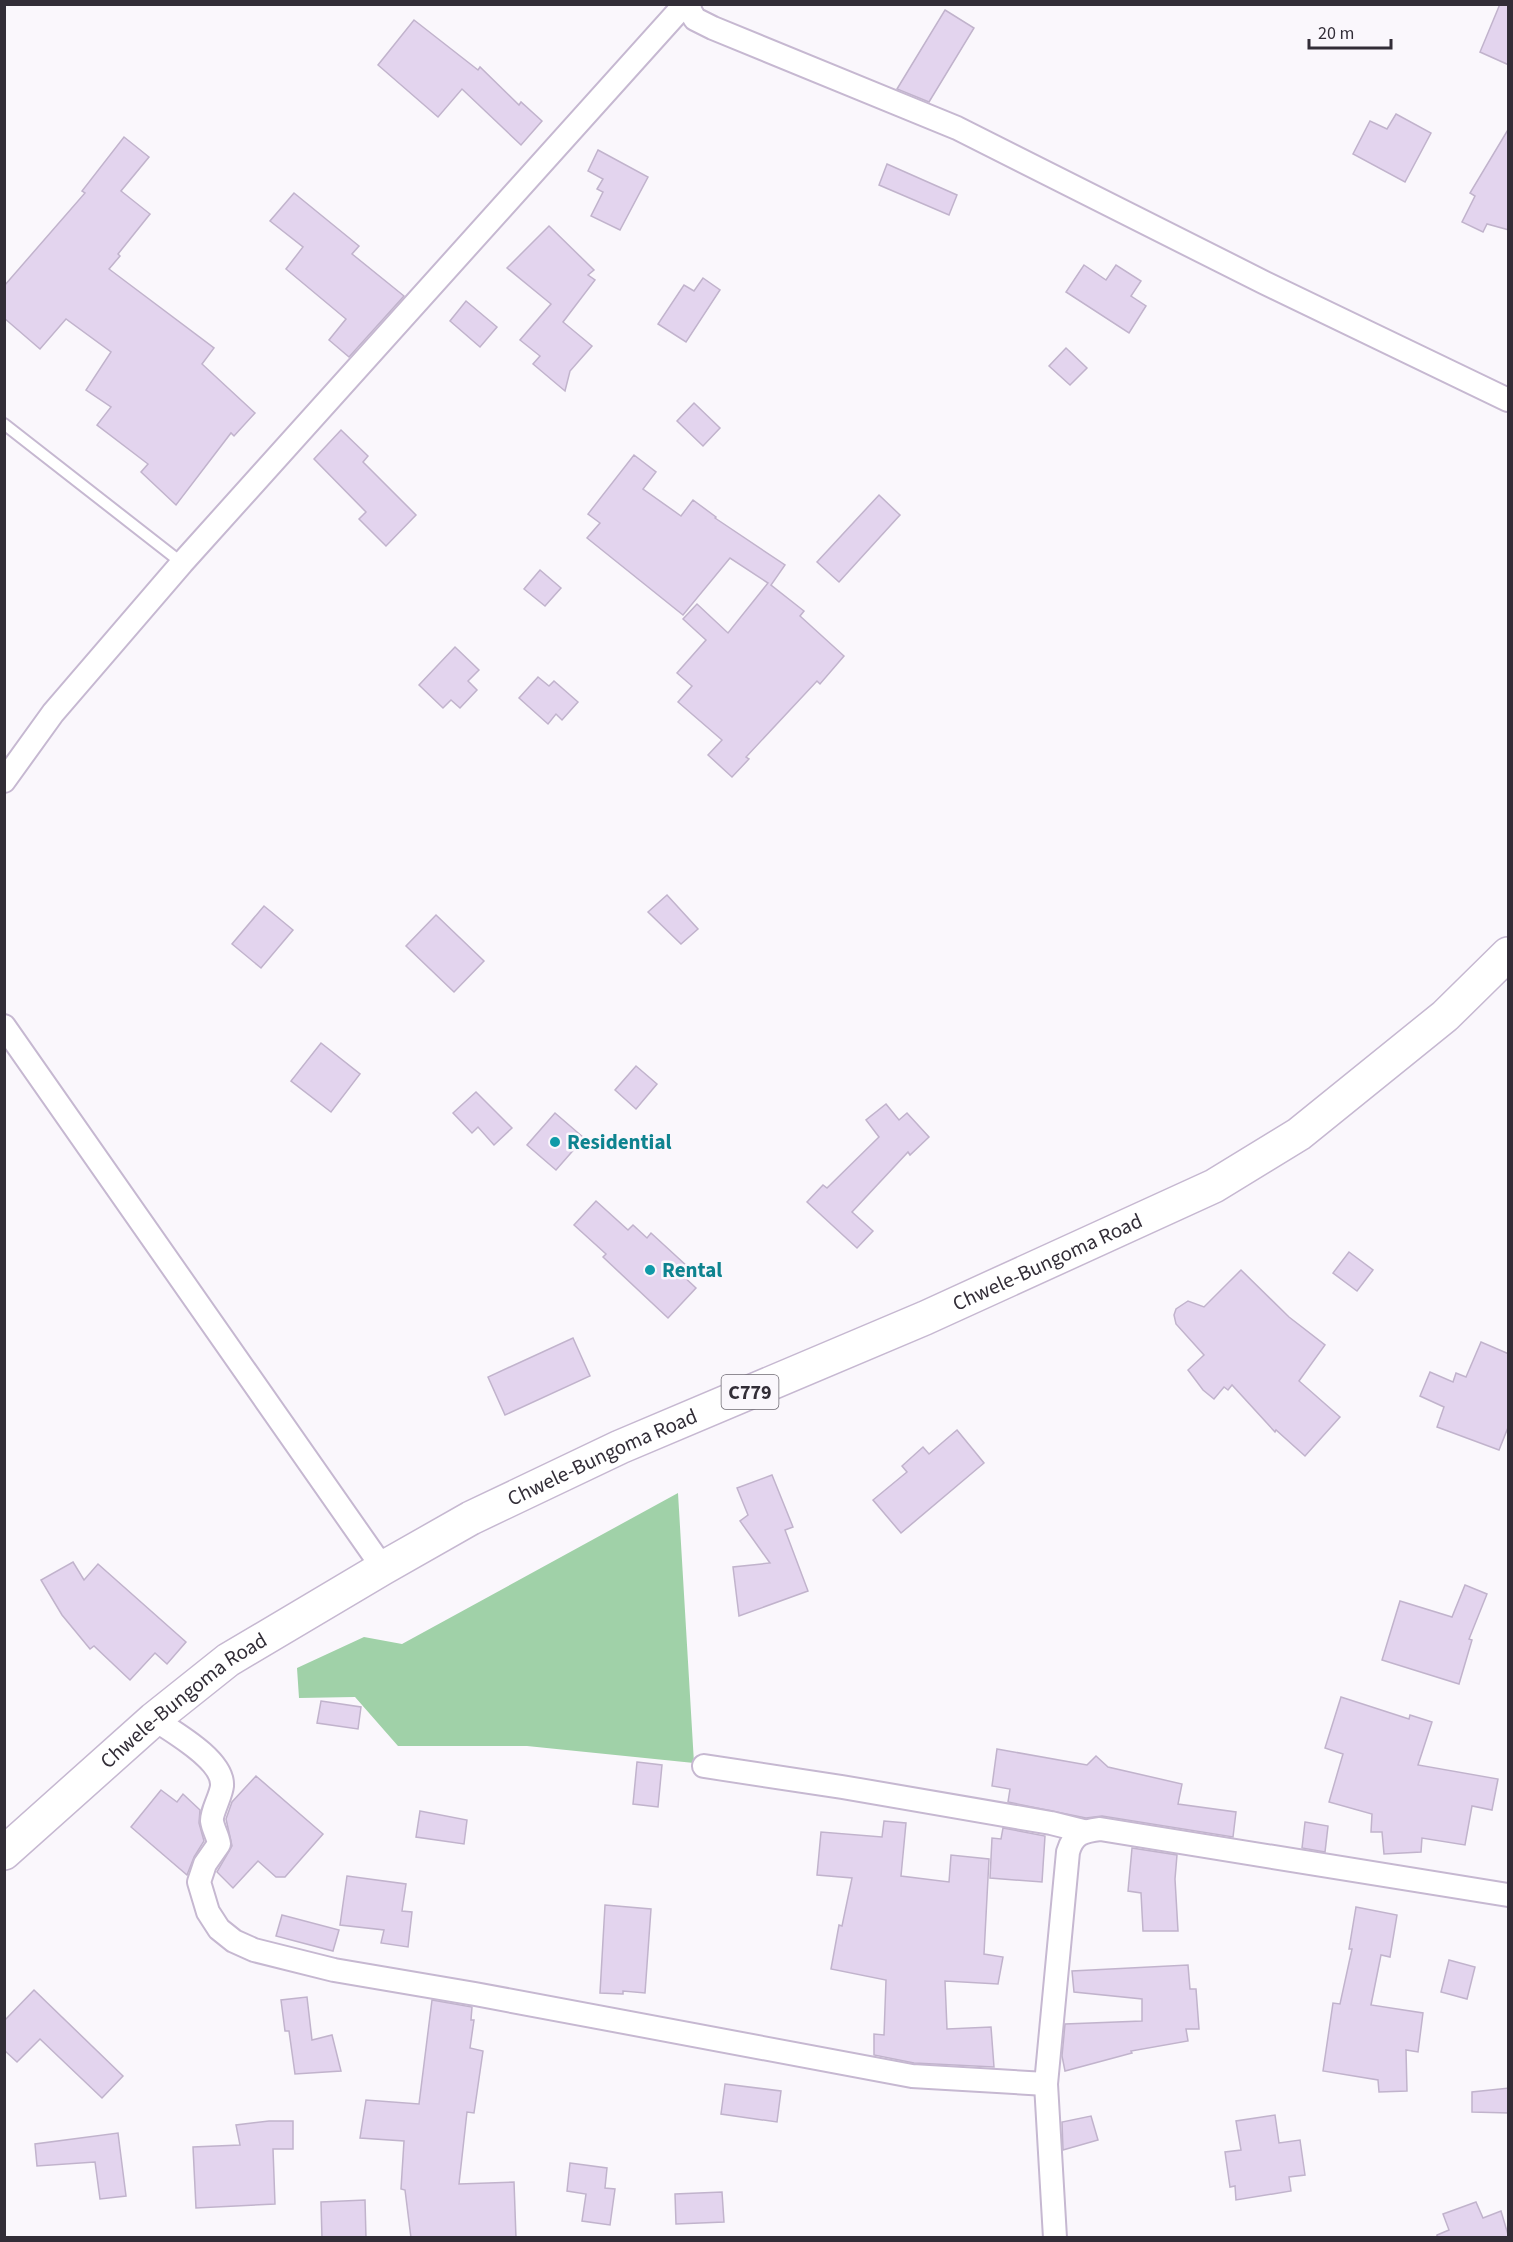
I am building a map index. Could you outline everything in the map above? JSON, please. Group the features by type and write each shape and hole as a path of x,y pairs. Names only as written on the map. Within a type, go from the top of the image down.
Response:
{"main road":[{"name":"Chwele-Bungoma Road","path":"4,1853 154,1719 228,1660 382,1568 471,1518 620,1447 925,1318 1214,1186 1299,1134 1445,1016 1509,954"}],"street":[{"path":"4,781 53,713 182,563 685,4"},
{"path":"690,4 689,9 695,19 713,28 957,128 1254,278 1509,400"},
{"path":"4,1026 382,1568"},
{"path":"154,1719 206,1756 218,1768 222,1783 212,1821 219,1844 205,1864 199,1882 208,1912 219,1929 234,1941 254,1950 334,1970 498,1998 912,2076 1046,2084"},
{"path":"704,1766 842,1786 1051,1823 1083,1831 1100,1829 1509,1895"},
{"path":"1055,2238 1046,2084 1068,1852 1070,1843 1083,1831"}],"lane":[{"path":"4,424 182,563"}],"green space":[{"path":"678,1493 694,1763 527,1746 398,1746 355,1697 299,1698 297,1668 364,1637 402,1644"}],"building":[{"path":"1500,4 1509,4 1509,65 1480,52"},
{"path":"945,10 974,28 929,102 897,89"},
{"path":"414,20 478,70 480,67 519,105 521,102 542,121 521,145 462,89 438,117 378,65"},
{"path":"1396,114 1431,133 1405,182 1353,154 1370,121 1387,129"},
{"path":"1509,128 1509,230 1487,224 1483,232 1462,222 1475,196 1470,193"},
{"path":"124,137 149,157 121,191 150,214 109,269 214,348 202,364 255,413 234,436 231,433 176,505 141,472 148,464 97,425 111,407 86,390 111,352 66,319 40,349 4,318 4,286 85,193 82,191"},
{"path":"598,150 648,177 620,230 591,216 603,192 597,189 603,179 588,171"},
{"path":"887,164 957,195 949,215 879,185"},
{"path":"294,193 359,246 352,254 404,296 349,357 329,340 346,319 286,269 303,247 270,221"},
{"path":"549,226 594,270 588,275 595,280 563,322 592,346 570,371 565,391 533,364 540,356 520,340 551,304 507,268"},
{"path":"1084,265 1106,280 1116,265 1141,281 1131,296 1146,306 1129,333 1066,292"},
{"path":"703,278 720,290 686,342 658,324 684,285 694,291"},
{"path":"466,301 497,327 480,347 450,321"},
{"path":"1066,348 1087,368 1070,385 1049,366"},
{"path":"694,403 720,428 703,446 677,421"},
{"path":"341,430 368,456 363,462 416,515 386,546 359,519 366,512 314,459"},
{"path":"634,455 656,472 643,489 681,516 693,500 715,518 785,565 771,585 804,611 800,616 844,656 820,684 817,681 746,757 749,759 732,777 708,755 722,740 678,702 692,686 677,673 706,640 683,619 697,604 728,633 768,583 730,558 683,615 587,538 600,523 588,514"},
{"path":"879,495 900,515 839,582 817,562"},
{"path":"540,570 561,588 545,606 524,589"},
{"path":"455,647 479,670 468,681 477,690 460,708 451,700 443,708 419,685"},
{"path":"538,677 549,686 554,681 578,702 562,720 556,714 548,724 519,698"},
{"path":"667,895 698,929 681,944 648,912"},
{"path":"264,906 293,930 261,968 232,944"},
{"path":"436,915 484,961 454,992 406,946"},
{"path":"321,1043 360,1074 331,1112 291,1081"},
{"path":"636,1066 657,1084 636,1109 615,1090"},
{"path":"476,1092 512,1128 494,1145 478,1127 472,1133 453,1113"},
{"path":"886,1104 899,1120 907,1113 929,1137 910,1155 908,1152 852,1212 873,1231 857,1248 807,1202 823,1185 827,1188 879,1137 866,1120"},
{"name":"Residential","path":"555,1113 584,1138 556,1170 527,1145"},
{"name":"Rental","path":"596,1201 628,1230 633,1225 647,1238 651,1233 688,1267 681,1274 696,1288 668,1318 603,1257 606,1254 574,1225"},
{"path":"1349,1252 1373,1270 1357,1291 1333,1273"},
{"path":"1241,1270 1289,1317 1325,1345 1299,1381 1340,1417 1305,1456 1276,1430 1275,1432 1232,1385 1228,1390 1224,1387 1214,1399 1203,1390 1188,1370 1204,1355 1176,1324 1174,1315 1176,1309 1188,1301 1204,1307"},
{"path":"573,1338 590,1376 505,1415 488,1377"},
{"path":"1481,1342 1509,1354 1509,1425 1499,1450 1437,1427 1444,1407 1420,1396 1430,1372 1453,1382 1456,1373 1466,1377"},
{"path":"957,1430 984,1463 901,1533 873,1500 907,1472 902,1466 923,1447 929,1454"},
{"path":"772,1475 793,1527 785,1530 808,1591 739,1616 733,1567 770,1563 740,1521 748,1515 737,1488"},
{"path":"73,1562 84,1580 98,1564 186,1642 167,1664 155,1653 130,1680 94,1646 90,1649 62,1615 41,1580"},
{"path":"1465,1585 1487,1594 1469,1639 1472,1640 1459,1684 1382,1660 1400,1601 1452,1617"},
{"path":"1341,1697 1409,1719 1410,1715 1432,1722 1418,1765 1498,1779 1492,1810 1472,1806 1465,1845 1422,1838 1421,1852 1384,1854 1382,1832 1371,1832 1372,1814 1329,1802 1343,1754 1325,1748"},
{"path":"321,1701 361,1707 358,1729 317,1723"},
{"path":"997,1749 1087,1765 1096,1756 1108,1767 1182,1784 1178,1804 1236,1812 1233,1837 1102,1816 1086,1818 1008,1802 1010,1789 992,1786"},
{"path":"637,1762 662,1765 658,1807 633,1804"},
{"path":"256,1776 323,1834 285,1877 276,1877 258,1861 233,1888 217,1872 232,1846 226,1819 232,1802"},
{"path":"161,1790 177,1802 183,1794 200,1810 199,1823 204,1841 187,1875 131,1827"},
{"path":"420,1811 467,1820 464,1844 416,1837"},
{"path":"884,1821 906,1823 901,1876 949,1882 951,1855 989,1859 984,1954 1003,1957 998,1984 945,1981 947,2029 991,2027 994,2067 914,2063 874,2055 874,2034 884,2035 886,1980 831,1969 839,1925 842,1926 852,1878 817,1875 821,1832 882,1837"},
{"path":"1305,1822 1328,1826 1325,1852 1302,1848"},
{"path":"1003,1828 1045,1836 1042,1882 990,1878 992,1838 1001,1839"},
{"path":"1132,1848 1177,1855 1175,1879 1178,1931 1143,1931 1141,1893 1128,1891"},
{"path":"347,1876 406,1884 402,1911 412,1912 408,1947 381,1943 384,1930 340,1925"},
{"path":"605,1905 651,1909 645,1993 623,1991 623,1994 600,1993"},
{"path":"1356,1907 1397,1915 1390,1957 1381,1955 1371,2005 1423,2013 1418,2052 1406,2050 1407,2091 1379,2092 1378,2080 1323,2071 1333,2003 1340,2004 1352,1949 1349,1949"},
{"path":"282,1915 339,1930 333,1951 276,1936"},
{"path":"1449,1960 1475,1967 1467,1999 1441,1992"},
{"path":"1188,1965 1190,1989 1196,1989 1199,2029 1186,2029 1188,2041 1131,2051 1132,2053 1065,2071 1062,2056 1065,2024 1142,2021 1142,1999 1074,1992 1072,1971"},
{"path":"34,1990 123,2076 102,2098 40,2039 17,2062 4,2050 4,2021"},
{"path":"307,1997 312,2040 332,2035 341,2071 295,2074 289,2031 285,2031 281,2000"},
{"path":"432,2000 472,2007 471,2020 474,2020 470,2048 483,2051 474,2113 467,2112 459,2184 514,2182 516,2238 411,2238 405,2190 401,2189 404,2141 360,2138 366,2100 419,2104"},
{"path":"725,2084 781,2091 777,2122 721,2114"},
{"path":"1509,2088 1509,2113 1472,2112 1472,2092"},
{"path":"1275,2115 1279,2143 1300,2140 1305,2175 1289,2177 1291,2191 1236,2200 1235,2186 1230,2187 1225,2152 1241,2150 1236,2121"},
{"path":"1091,2116 1098,2140 1063,2150 1062,2122"},
{"path":"293,2121 293,2149 273,2149 275,2204 196,2208 193,2147 240,2145 236,2125"},
{"path":"118,2133 126,2196 100,2199 95,2162 37,2166 35,2144"},
{"path":"570,2163 607,2168 605,2188 615,2189 610,2225 582,2221 586,2194 567,2191"},
{"path":"722,2192 724,2222 676,2224 675,2194"},
{"path":"365,2200 366,2238 322,2238 321,2202"},
{"path":"1476,2202 1483,2218 1501,2211 1509,2238 1437,2238 1437,2235 1449,2230 1443,2214"}],"place":[{"name":"Residential","path":"555,1142"},
{"name":"Rental","path":"650,1270"}]}
